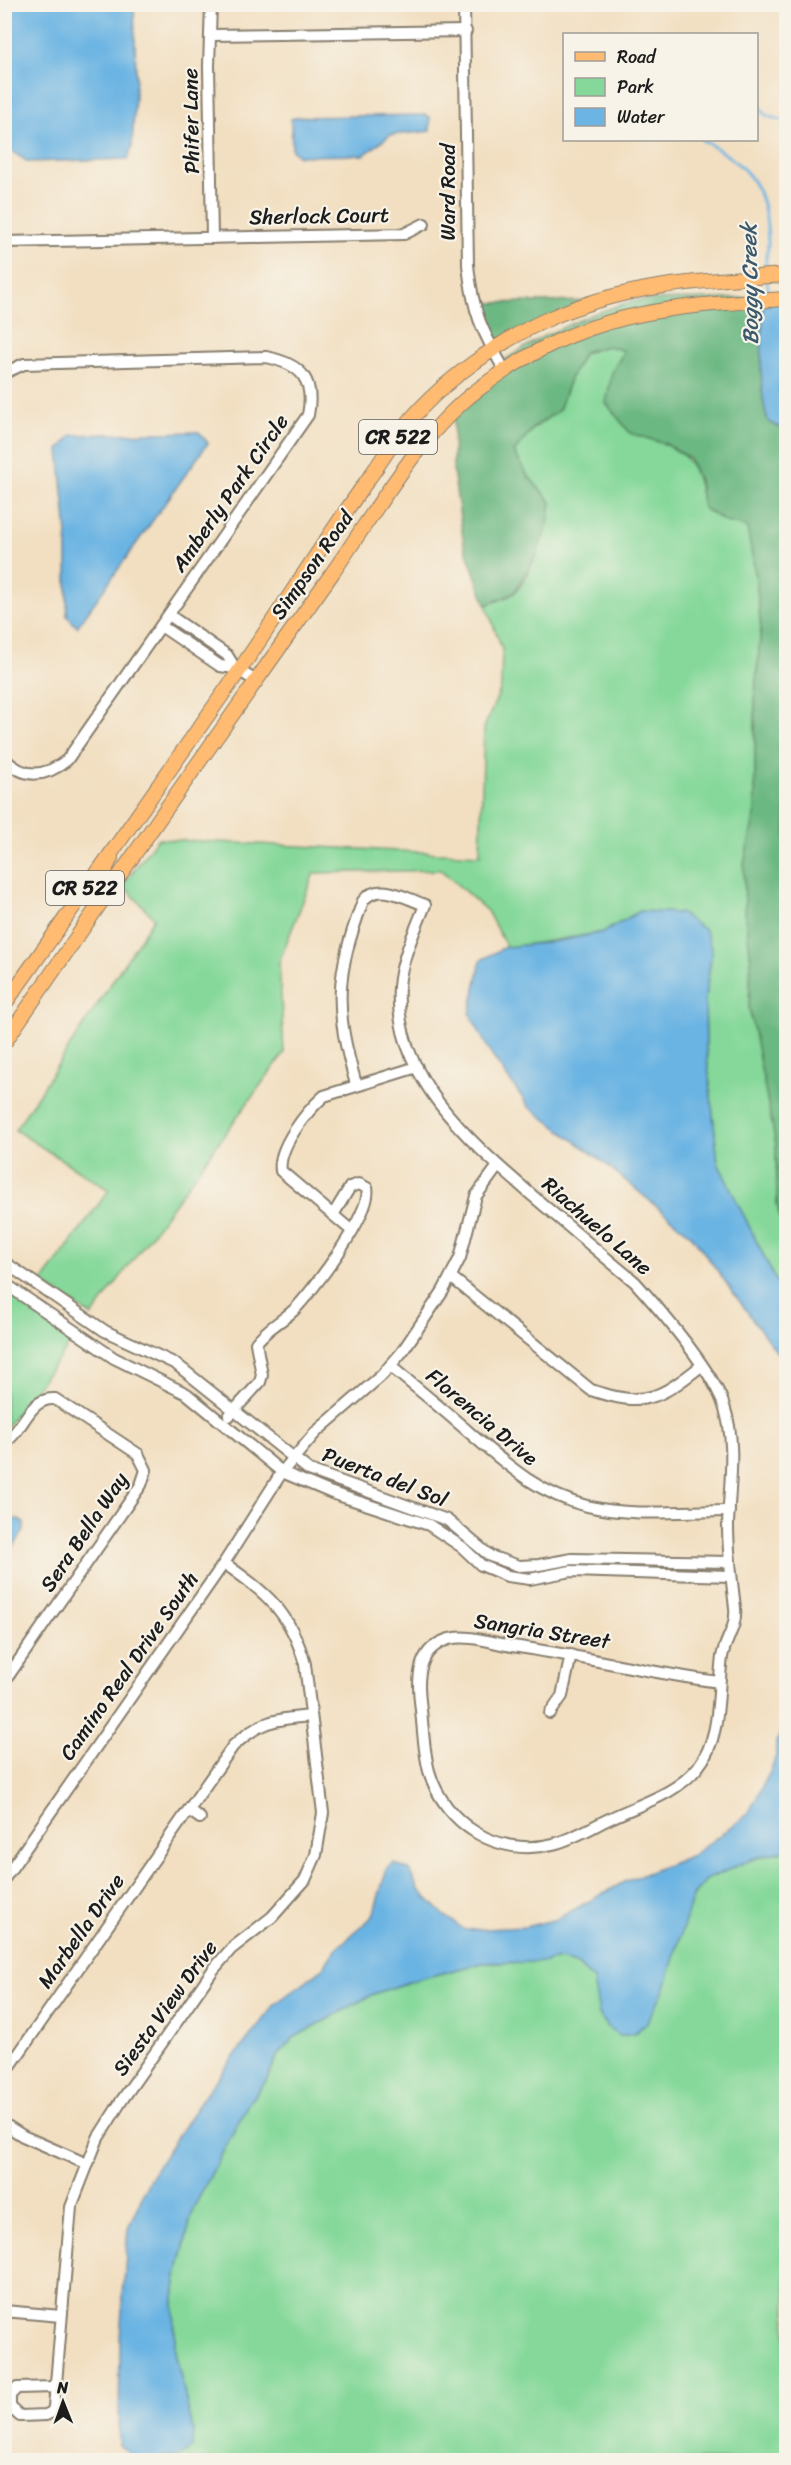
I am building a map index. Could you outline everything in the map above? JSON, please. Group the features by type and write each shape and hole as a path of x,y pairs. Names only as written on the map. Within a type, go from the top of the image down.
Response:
{"main road":[{"name":"Simpson Road","path":"4,1005 408,422 436,395 493,351 546,320 591,302 654,286 724,278 785,275"},
{"name":"Simpson Road","path":"4,1043 426,440 467,398 505,371 572,335 616,318 684,305 786,299"},
{"path":"109,893 104,880 107,864 129,833 139,813"}],"street":[{"name":"Phifer Lane","path":"211,4 212,35 209,66 212,238"},
{"name":"Ward Road","path":"464,4 468,265 473,306 493,351 505,371"},
{"path":"212,35 466,31"},
{"name":"Sherlock Court","path":"4,242 404,234 424,224"},
{"name":"Amberly Park Circle","path":"4,373 24,363 266,357 287,361 302,373 309,386 311,399 308,416 68,760 54,771 40,775 25,773 4,758"},
{"path":"169,615 227,655 237,669 256,681"},
{"path":"161,626 220,666 237,669"},
{"name":"Riachuelo Lane","path":"356,1084 345,1047 340,987 347,945 363,901 368,894 377,890 425,905 403,964 399,988 400,1013 408,1046 417,1067 453,1120 498,1166 635,1282 701,1366 723,1402 730,1427 730,1576 733,1598"},
{"path":"352,1231 281,1171 279,1161 281,1152 314,1104 324,1096 356,1084 417,1067"},
{"name":"Camino Real Drive South","path":"4,1879 224,1563 282,1472 332,1417 390,1366 443,1292 460,1258 476,1196 498,1166"},
{"path":"223,1423 260,1382 262,1375 255,1343 313,1289 352,1231 368,1200 367,1188 359,1184 350,1187 333,1215"},
{"name":"Puerta del Sol","path":"4,1262 105,1331 176,1364 309,1470 447,1520 490,1556 519,1566 572,1559 730,1562"},
{"path":"451,1276 591,1390 608,1396 652,1399 669,1391 701,1366"},
{"name":"Puerta del Sol","path":"4,1283 123,1362 188,1394 282,1472 332,1493 429,1525 462,1547 481,1565 507,1576 530,1579 571,1571 730,1576"},
{"path":"123,1362 132,1344"},
{"name":"Florencia Drive","path":"390,1366 504,1465 533,1484 558,1496 587,1506 616,1510 729,1511"},
{"name":"Sera Bella Way","path":"4,1443 12,1438 36,1404 46,1399 55,1399 138,1454 146,1470 141,1485 4,1682"},
{"name":"Siesta View Drive","path":"54,2387 17,2388 10,2395 10,2407 20,2416 46,2415 52,2412 54,2407 71,2207 98,2138 213,1970 231,1949 272,1917 305,1880 316,1856 323,1813 305,1664 298,1640 286,1616 267,1594 224,1563"},
{"name":"Sangria Street","path":"720,1682 571,1655 458,1638 435,1646 422,1660 418,1683 428,1764 435,1786 444,1803 460,1822 492,1841 531,1847 562,1841 683,1783 699,1767 710,1746 720,1682 724,1650 735,1622 733,1598"},
{"path":"550,1713 562,1696 571,1655"},
{"name":"Marbella Drive","path":"4,2075 233,1746 250,1731 279,1719 311,1716"},
{"path":"189,1810 200,1818"},
{"path":"4,2124 23,2136 87,2164"},
{"path":"4,2311 61,2316"}],"green space":[{"path":"763,298 761,375 764,406 768,421 786,431 786,1245 777,1204 776,1144 749,1007 751,960 745,911 744,863 755,815 755,693 761,628 756,577 747,527 726,522 703,508 699,481 689,458 666,444 630,433 606,403 612,372 624,351 608,346 584,352 570,379 559,410 533,428 514,452 528,476 551,502 548,524 536,556 514,593 486,605 464,544 453,470 454,410 502,361 544,336 593,314 634,300"},
{"path":"599,301 496,344 479,303"},
{"path":"608,346 625,350 612,372 630,433 662,443 683,455 696,474 703,508 726,522 747,527 756,577 761,628 755,693 755,815 744,863 745,911 751,960 749,1007 776,1144 777,1204 786,1245 786,1314 782,1293 718,1164 706,1047 705,998 712,951 640,911 604,932 507,948 487,911 441,870 314,873 279,962 284,1053 92,1316 42,1282 109,1190 15,1130 154,918 123,885 157,839 480,855 484,728 501,688 502,649 486,605 513,594 526,577 537,551 551,502 528,476 514,452 533,429 559,410 570,379 584,353"},
{"path":"5,1290 75,1338 5,1428"},
{"path":"786,1852 786,2460 137,2460 179,2457 187,2407 175,2352 174,2298 177,2275 193,2209 249,2102 266,2081 277,2057 293,2038 373,1994 418,1979 483,1963 545,1962 560,1959 578,1965 593,1980 664,1990 685,1915 698,1889 712,1876 731,1867"}],"water":[{"path":"5,4 134,5 136,75 132,147 128,159 28,162 5,147"},
{"path":"425,115 430,117 430,131 390,135 364,155 299,156 292,150 291,119 297,117"},
{"path":"763,298 784,298 785,355 780,392 786,404 786,431 768,421 764,406 761,375"},
{"path":"199,432 208,443 77,627 67,616 67,534 59,450 72,435"},
{"path":"640,911 680,913 705,930 712,951 705,998 706,1047 718,1163 782,1293 786,1314 785,1354 778,1354 692,1236 602,1161 529,1107 492,1056 470,1014 481,960 505,947 553,942 604,932"},
{"path":"5,1518 17,1519 24,1523 24,1531 5,1559"},
{"path":"786,1725 786,1850 752,1859 706,1880 693,1895 664,1990 647,2022 634,2034 620,2036 607,2027 599,2014 593,1980 578,1965 560,1959 545,1962 482,1963 418,1979 373,1994 293,2038 277,2057 266,2081 249,2102 193,2209 177,2275 174,2298 175,2352 193,2430 192,2448 179,2457 137,2460 119,2445 120,2338 128,2228 150,2178 205,2094 275,2004 322,1969 336,1949 373,1916 387,1868 394,1863 409,1870 419,1890 443,1914 465,1930 525,1927 557,1919 624,1882 693,1855 739,1821 749,1812 770,1772 776,1756 776,1742"}],"waterway":[{"name":"Boggy Creek","path":"758,105 767,116 786,121"},
{"name":"Boggy Creek","path":"704,141 743,169 759,192 767,224 766,271"},
{"name":"Boggy Creek","path":"767,280 769,295"}]}
